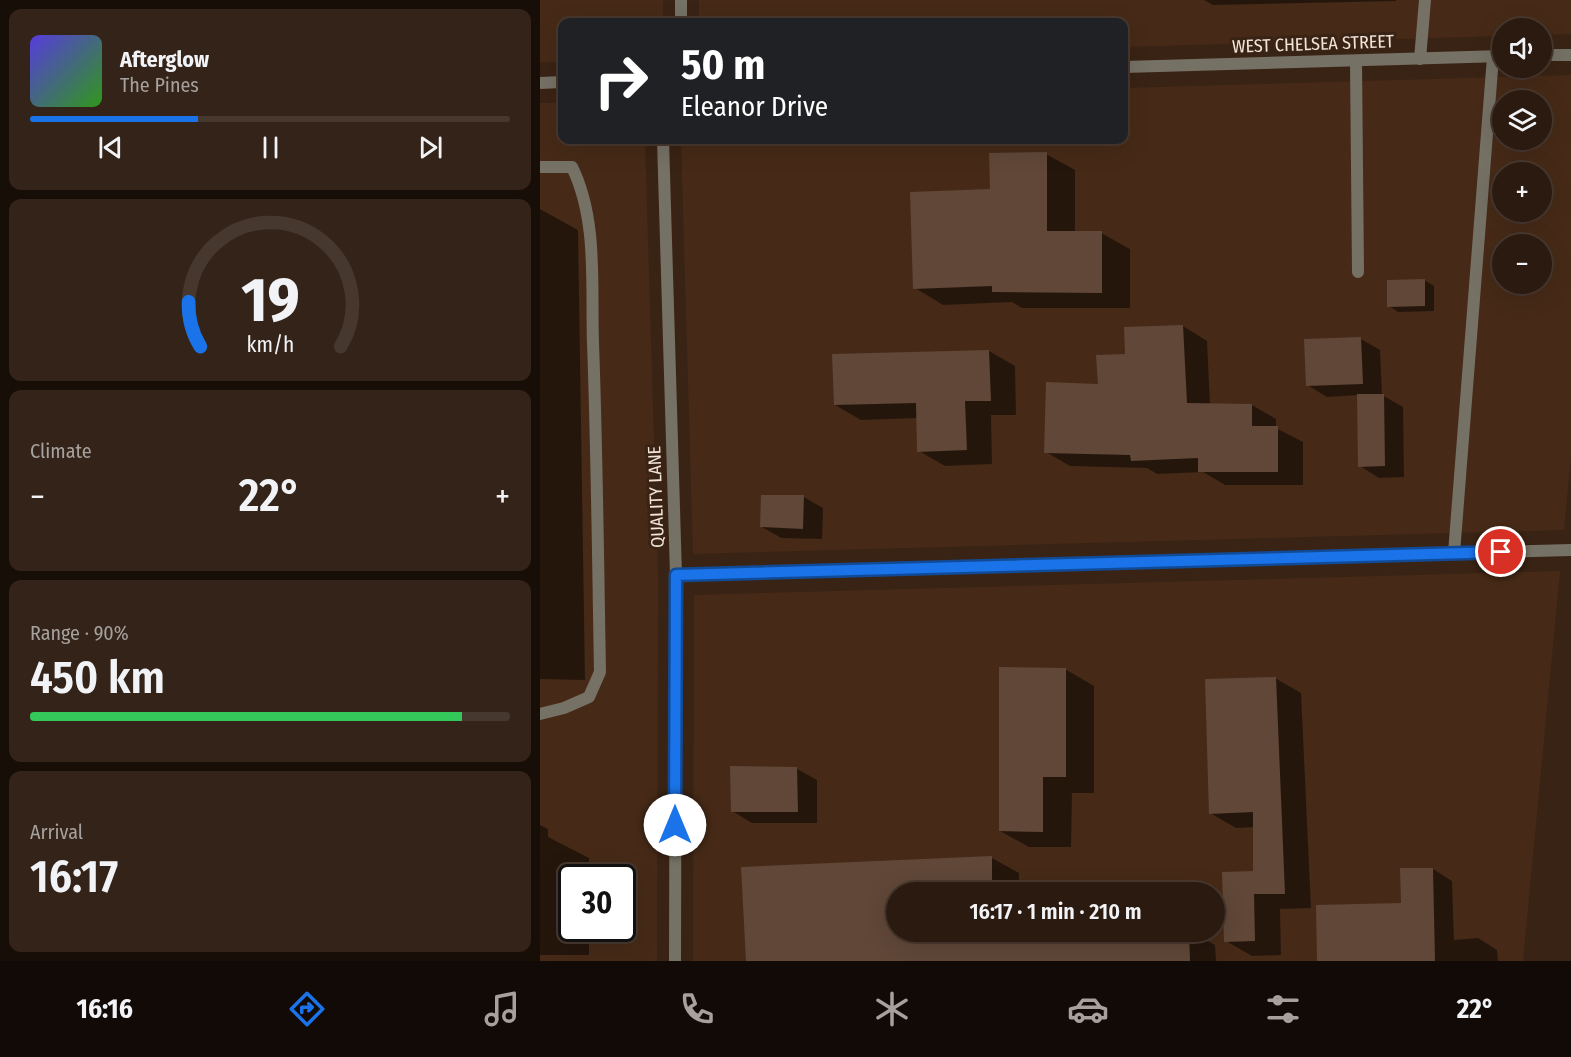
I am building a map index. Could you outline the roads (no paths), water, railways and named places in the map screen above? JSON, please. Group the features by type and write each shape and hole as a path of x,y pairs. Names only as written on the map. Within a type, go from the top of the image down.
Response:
{"street":[{"path":"681,0 681,18"},
{"path":"1420,59 1425,0"},
{"path":"1552,55 1571,54"},
{"name":"WEST CHELSEA STREET","path":"1128,67 1492,57"},
{"path":"1356,61 1358,272"},
{"path":"1454,553 1496,78"},
{"path":"540,82 558,82"},
{"name":"QUALITY LANE","path":"663,144 676,575 675,961"},
{"path":"540,167 572,167 580,183 589,220 600,672 589,696 564,708 540,714"},
{"path":"676,575 1571,550"}]}
